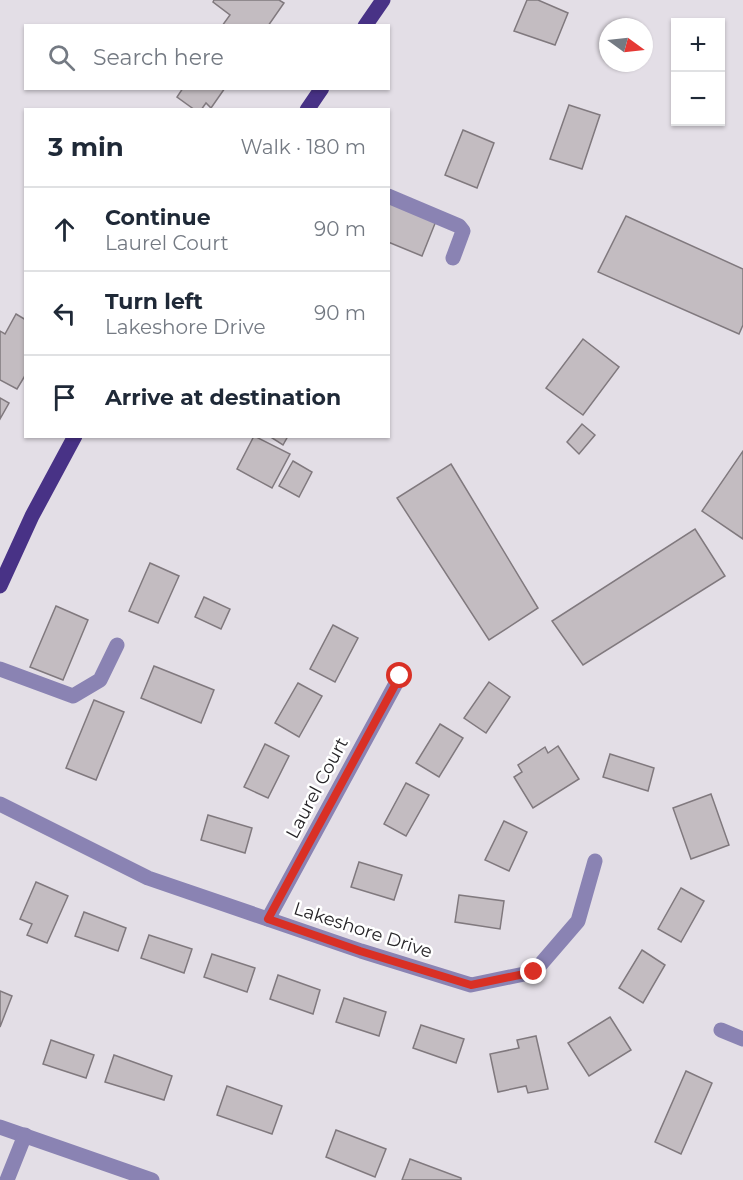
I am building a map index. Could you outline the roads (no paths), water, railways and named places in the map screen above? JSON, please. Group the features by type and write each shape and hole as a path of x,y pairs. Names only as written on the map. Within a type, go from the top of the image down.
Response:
{"main road":[{"path":"366,24 383,0"},
{"path":"308,108 321,90"},
{"path":"0,586 32,516 74,438"}],"street":[{"path":"390,197 459,226 463,231 453,258"},
{"path":"0,669 73,696 100,680 117,645"},
{"name":"Laurel Court","path":"268,919 400,676"},
{"name":"Lakeshore Drive","path":"0,804 148,878 360,951 471,985 534,972 578,921 596,861"},
{"path":"721,1030 743,1039"},
{"path":"0,1127 152,1180"},
{"path":"7,1180 25,1135"}]}
